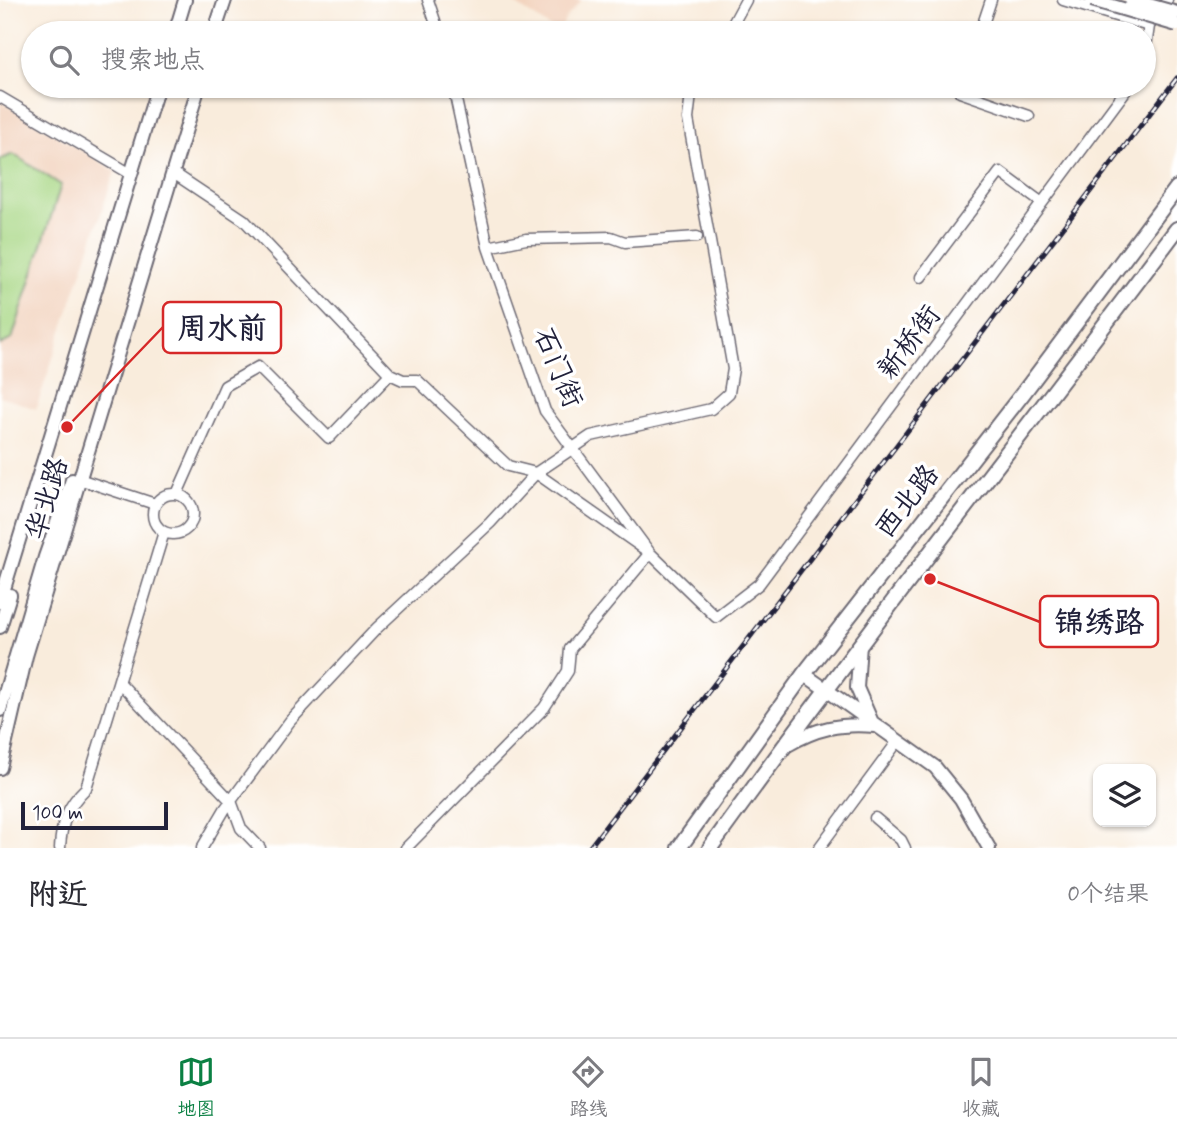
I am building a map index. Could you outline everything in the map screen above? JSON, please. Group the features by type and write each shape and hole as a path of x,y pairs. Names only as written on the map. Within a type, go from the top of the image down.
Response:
{"highway":[{"name":"西北路","path":"679,848 804,674 1024,392 1177,188"},
{"name":"西北路","path":"710,848 825,689 1177,229"}],"main road":[{"path":"178,21 185,0"},
{"path":"218,21 225,0"},
{"path":"1092,0 1177,25"},
{"path":"1131,0 1177,13"},
{"name":"华北路","path":"0,601 154,98"},
{"name":"华北路","path":"0,768 26,656 194,98"},
{"name":"华北路","path":"0,710 62,502 92,438"},
{"path":"0,626 38,506 46,452"},
{"path":"861,643 857,688 862,705 875,726"},
{"path":"804,674 935,767 950,782 989,848"},
{"path":"782,748 810,732 828,727 849,724 875,726"}],"street":[{"path":"428,0 435,21"},
{"path":"735,21 746,0"},
{"path":"984,21 991,0"},
{"path":"1063,0 1132,21"},
{"path":"1152,21 1163,1"},
{"path":"0,97 131,174"},
{"name":"石门街","path":"456,98 488,247 545,411 650,553 716,617"},
{"path":"202,848 231,801 290,721 331,677 490,523 536,473 591,436 701,413 721,402 729,393 733,369 688,119 691,98"},
{"path":"977,98 1029,117"},
{"name":"新桥街","path":"716,617 759,584 1120,98"},
{"path":"172,172 244,220 390,374 403,380 417,380 508,466 536,473 650,553 570,649 568,671 544,708 406,848"},
{"path":"921,277 1000,172 1042,203"},
{"path":"488,247 526,239 611,237 625,242 697,237"},
{"path":"177,494 225,386 258,367 329,438 390,374"},
{"path":"79,479 155,504"},
{"path":"177,494 192,507 192,520 178,533 164,532 153,517 155,504 164,495 177,494"},
{"path":"60,848 61,830 72,801 86,788 164,532"},
{"path":"119,682 231,801 241,828 260,848"},
{"path":"819,848 898,741"},
{"path":"875,818 901,840 905,848"}],"shaded area":[{"path":"509,0 582,0 565,21 541,21"},
{"path":"0,101 115,171 36,409 0,396"}],"green space":[{"path":"13,154 61,185 12,339 0,345 0,160"}],"railway":[{"path":"589,848 1177,78"}],"place":[{"name":"周水前","path":"67,427"},
{"name":"锦绣路","path":"930,579"}]}
